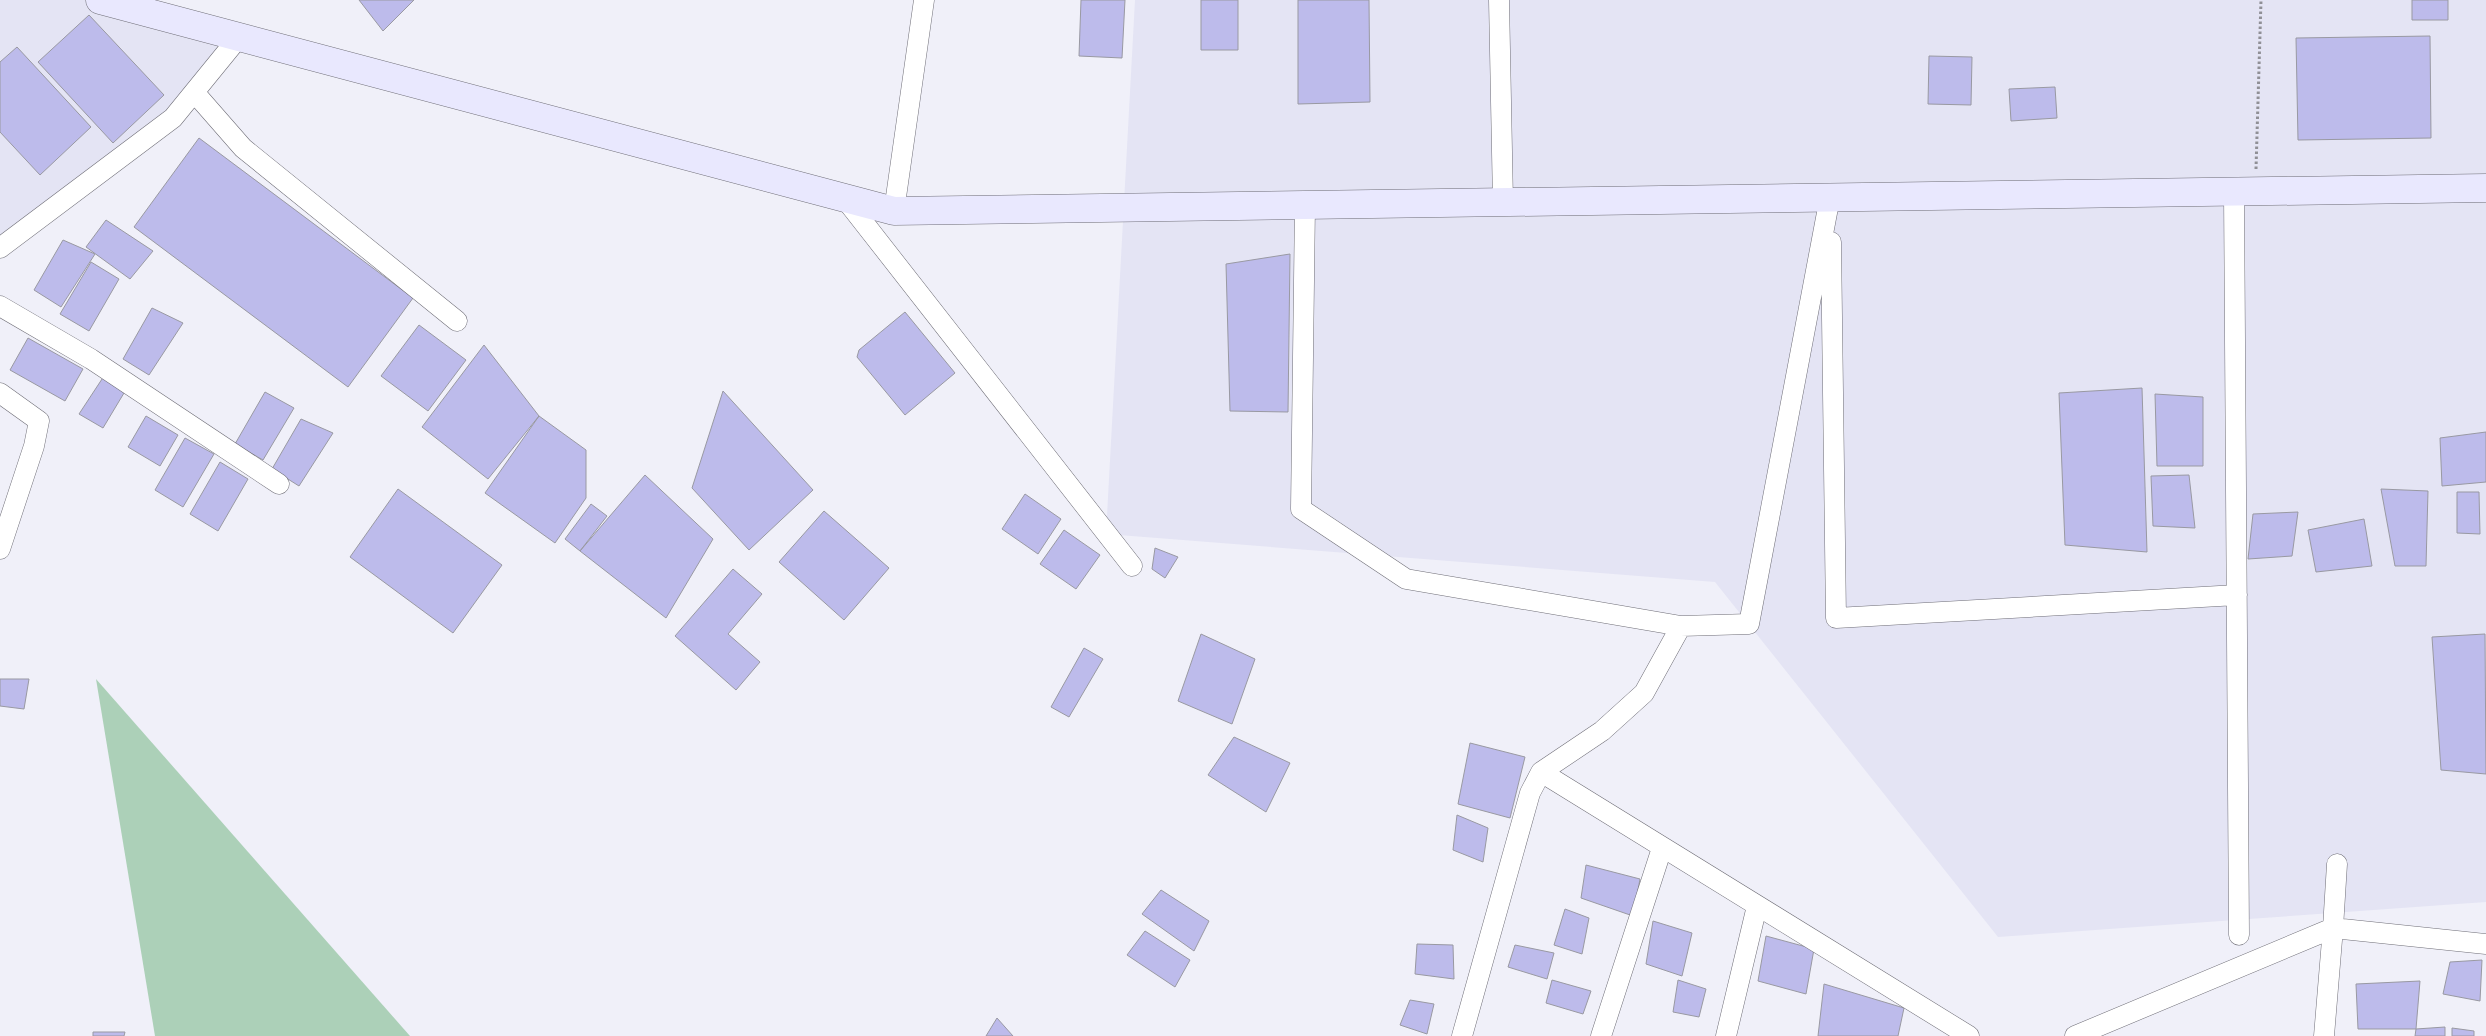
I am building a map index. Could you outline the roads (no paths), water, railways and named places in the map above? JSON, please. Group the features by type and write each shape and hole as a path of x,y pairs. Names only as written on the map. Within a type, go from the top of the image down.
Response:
{"main road":[{"path":"100,0 846,200 894,211 2486,188"}],"street":[{"path":"894,211 924,0"},
{"path":"1499,0 1502,202"},
{"path":"0,248 172,118 240,37"},
{"path":"194,92 243,148 457,321"},
{"path":"2240,936 2237,595 2245,191"},
{"path":"1830,197 1836,618 2237,595"},
{"path":"1305,205 1301,509 1406,579 1681,626 1749,624 1830,197"},
{"path":"846,200 1132,566"},
{"path":"0,306 91,360 280,484"},
{"path":"0,393 39,422 34,446 0,549"},
{"path":"1462,1036 1530,793 1541,772 1602,731 1644,693 1681,626"},
{"path":"1541,772 1969,1036"},
{"path":"1600,1036 1662,848"},
{"path":"2324,1036 2337,864"},
{"path":"1726,1036 1757,906"},
{"path":"2075,1036 2333,928 2486,944"}]}
